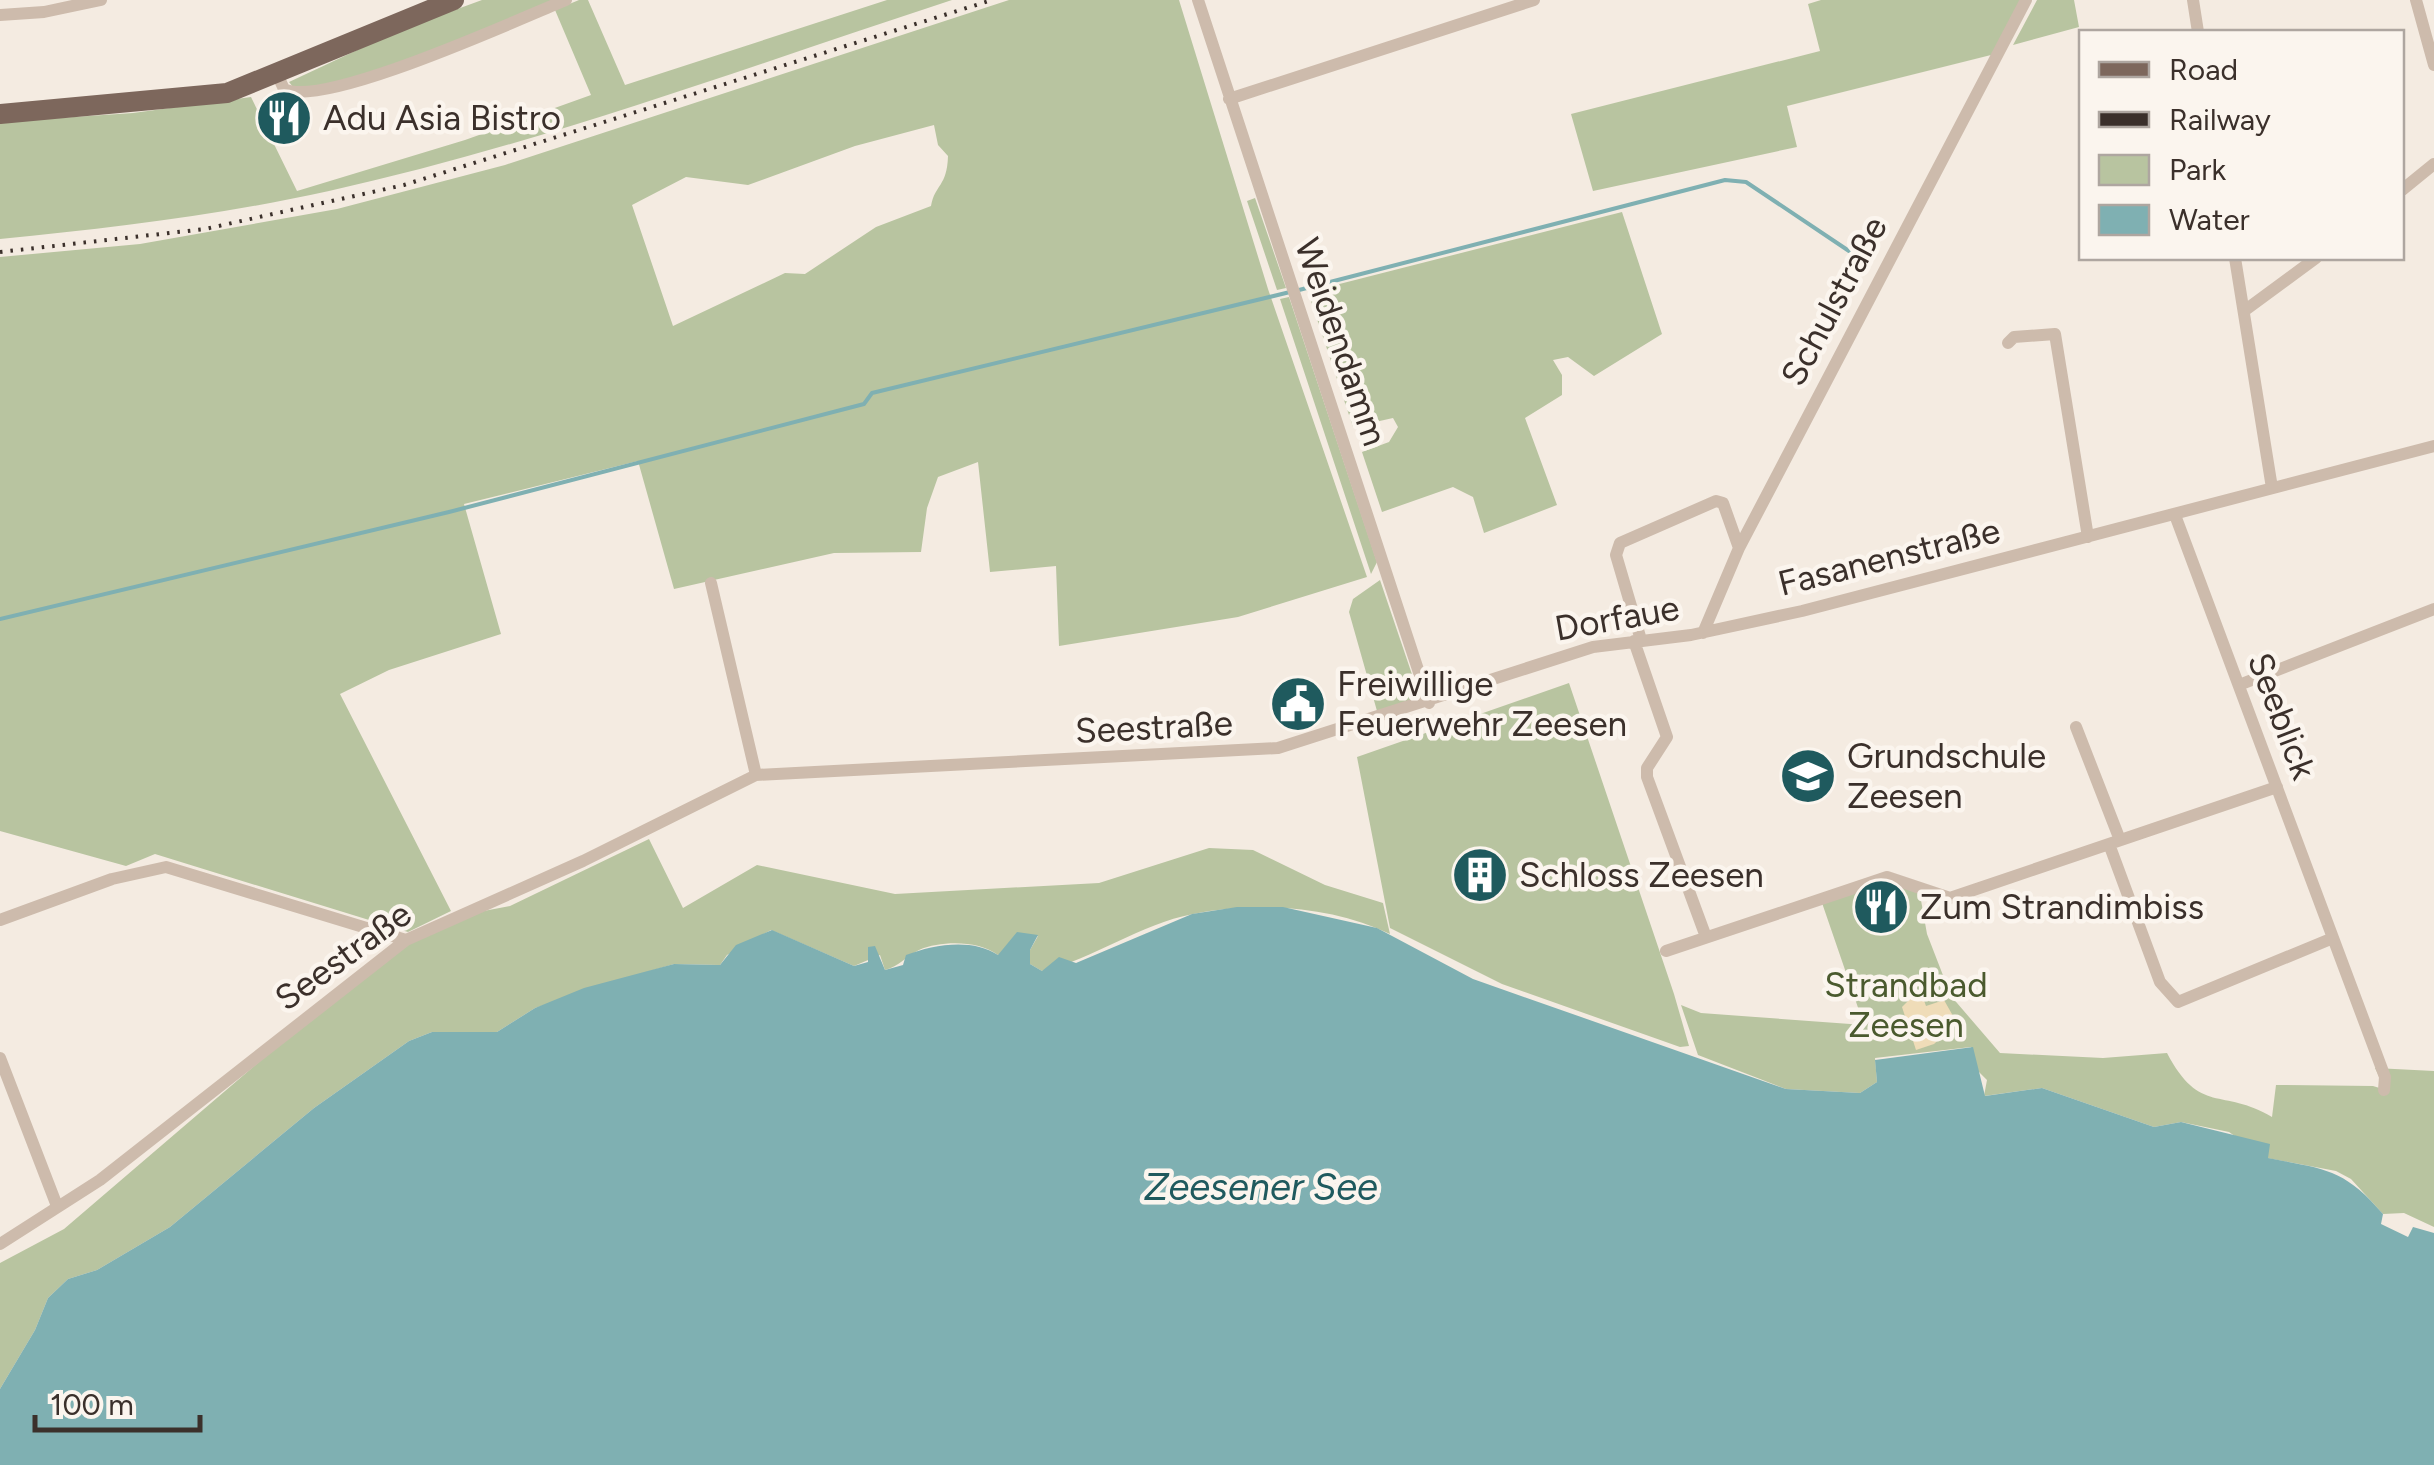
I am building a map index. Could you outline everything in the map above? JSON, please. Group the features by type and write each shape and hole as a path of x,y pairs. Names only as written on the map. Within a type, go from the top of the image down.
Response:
{"main road":[{"path":"0,114 226,93 454,0"}],"street":[{"path":"0,15 101,0"},
{"path":"277,74 284,89 310,92 418,60 566,0"},
{"name":"Weidendamm","path":"1198,0 1428,703"},
{"path":"1230,99 1534,0"},
{"name":"Schulstraße","path":"1703,633 1739,548 2026,0"},
{"path":"2193,0 2198,30"},
{"path":"2416,0 2434,65"},
{"path":"2404,188 2434,164"},
{"path":"2235,260 2272,488"},
{"path":"2244,312 2313,260"},
{"path":"2008,342 2034,334 2055,334 2088,537"},
{"name":"Fasanenstraße","path":"1703,633 2434,446"},
{"path":"1706,937 1648,777 1647,768 1667,737 1616,555 1620,543 1716,501 1722,504 1739,548"},
{"name":"Seeblick","path":"2175,514 2385,1076 2384,1090"},
{"path":"711,583 756,775"},
{"path":"2239,685 2434,610"},
{"name":"Dorfaue","path":"1428,703 1593,647 1703,633"},
{"name":"Seestraße","path":"0,1244 114,1169 406,940 583,861 756,775 1250,752 1428,703"},
{"path":"2076,728 2160,982 2178,1002 2333,938"},
{"path":"1666,950 1887,877 1950,898 2277,787"},
{"path":"0,920 112,878 166,867 406,940"},
{"path":"0,1058 58,1206"}],"green space":[{"path":"482,0 556,0 388,68 321,85 293,87 289,82 400,30"},
{"path":"588,0 625,85 887,0 952,0 643,103 408,172 206,214 0,239 0,122 133,113 251,97 297,191 465,140 591,95 555,10"},
{"path":"1009,0 1179,0 1268,289 1367,577 1238,617 1059,646 1056,566 990,572 978,462 938,477 927,508 921,552 834,553 674,589 638,461 464,504 501,634 389,670 340,694 451,911 408,932 155,854 126,866 0,831 0,257 140,244 337,209 505,165","holes":["934,125 938,145 948,156 947,166 931,206 876,227 805,274 785,273 673,326 632,205 686,177 748,185 855,146"]},
{"path":"1821,0 2023,0 1995,54 1787,106 1797,147 1593,191 1571,114 1820,51 1808,4"},
{"path":"2037,0 2074,0 2079,27 2013,45"},
{"path":"1255,198 1286,288 1277,290 1247,201"},
{"path":"1622,212 1662,334 1594,376 1568,357 1553,360 1562,375 1562,395 1525,418 1557,505 1484,533 1473,497 1453,487 1382,512 1362,452 1389,442 1398,427 1393,418 1353,427 1308,292"},
{"path":"1289,297 1377,562 1371,574 1280,299"},
{"path":"1380,580 1420,698 1377,711 1349,612 1353,599"},
{"path":"1569,683 1689,1046 1680,1047 1502,984 1390,928 1357,757"},
{"path":"649,839 683,908 757,865 895,894 1099,883 1209,848 1253,850 1325,885 1383,903 1390,934 1319,912 1242,908 1173,919 1042,971 1030,964 1030,950 1038,936 998,955 971,945 929,947 885,970 880,955 854,966 771,930 727,955 720,965 674,964 630,977 535,1008 497,1032 432,1032 409,1041 314,1108 170,1227 97,1270 68,1279 48,1298 35,1330 0,1389 0,1263 64,1229 400,941 452,917 510,906"},
{"path":"1886,878 1919,889 1927,934 1951,996 2000,1053 2103,1058 2167,1053 2179,1073 2202,1093 2272,1117 2276,1085 2373,1086 2386,1090 2375,1068 2434,1071 2434,1227 2404,1213 2383,1214 2351,1179 2336,1171 2267,1158 2229,1132 2181,1122 2154,1127 2042,1088 1984,1096 1987,1080 1978,1071 1971,1047 1875,1058 1877,1082 1860,1093 1786,1089 1698,1055 1681,1005 1701,1013 1864,1025 1821,900"}],"sand":[{"name":"Strandbad Zeesen","path":"1920,989 1926,1006 1944,1000 1957,1023 1934,1044 1916,1050 1902,1007"}],"water":[{"name":"Zeesener See","path":"1237,907 1283,907 1377,928 1473,979 1786,1089 1860,1093 1877,1082 1875,1060 1973,1047 1985,1096 2042,1088 2154,1127 2181,1122 2270,1144 2268,1158 2319,1168 2356,1187 2383,1214 2381,1224 2408,1237 2413,1227 2434,1233 2434,1465 0,1465 0,1389 35,1330 48,1298 68,1279 97,1270 170,1227 314,1108 409,1041 432,1032 497,1032 535,1008 584,988 674,964 720,965 736,945 772,930 854,966 868,962 868,947 875,946 885,970 903,965 906,955 929,948 977,946 998,955 1017,932 1038,935 1030,950 1030,964 1042,971 1059,957 1076,963 1192,914"}],"waterway":[{"path":"1299,290 1725,180 1746,182 1849,251"},
{"path":"0,619 449,512 864,404 872,393 1290,292"}],"railway":[{"path":"0,252 205,229 404,185 992,0"}],"place":[{"name":"Adu Asia Bistro","path":"284,118"},
{"name":"Freiwillige Feuerwehr Zeesen","path":"1298,704"},
{"name":"Grundschule Zeesen","path":"1808,776"},
{"name":"Schloss Zeesen","path":"1480,875"},
{"name":"Zum Strandimbiss","path":"1881,907"}]}
